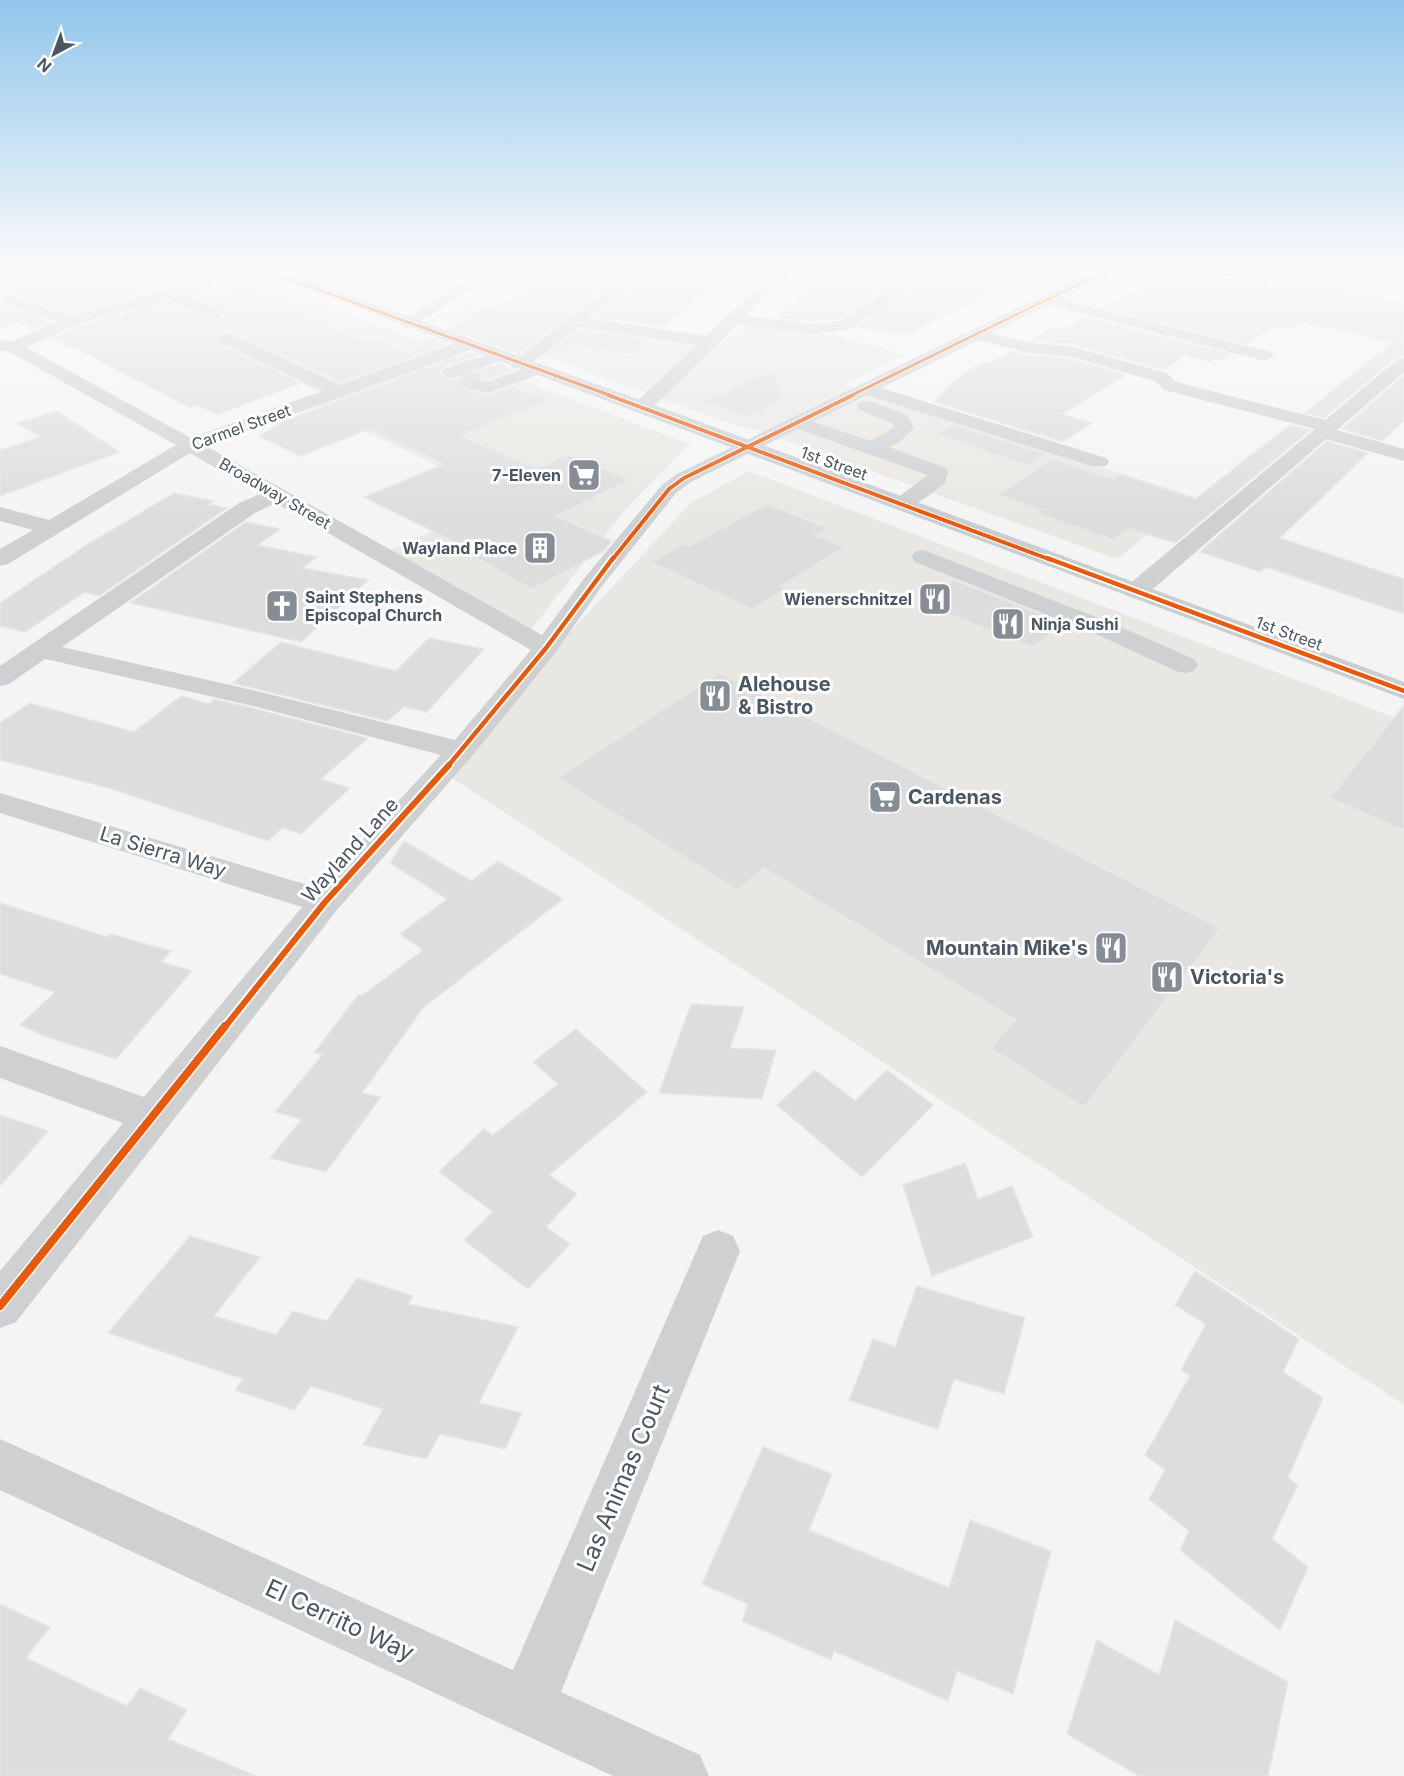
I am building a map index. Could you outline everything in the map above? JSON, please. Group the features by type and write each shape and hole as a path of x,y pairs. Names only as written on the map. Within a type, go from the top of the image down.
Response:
{"main road":[{"name":"1st Street","path":"477,349 749,446 1404,691"}],"street":[{"name":"Broadway Street","path":"11,349 190,445 546,648"},
{"path":"248,349 338,391"},
{"name":"Carmel Street","path":"0,559 190,445 455,349"},
{"path":"422,361 487,387 527,367 545,349"},
{"path":"642,407 703,349"},
{"name":"Wayland Lane","path":"0,1305 325,902 461,751 546,648 594,581 669,489 684,478 947,349"},
{"path":"1040,349 1069,351 1161,377 1170,386 1326,430 1404,455"},
{"path":"1237,349 1265,356"},
{"path":"463,378 498,356"},
{"path":"1136,591 1404,363"},
{"path":"866,389 1099,462"},
{"path":"845,399 900,418 904,428 892,438 872,448"},
{"path":"798,423 938,472 938,479 901,503"},
{"path":"0,678 247,508 277,494"},
{"path":"0,514 51,528"},
{"path":"923,557 1105,629 1185,665"},
{"path":"42,650 252,698 461,751"},
{"name":"La Sierra Way","path":"0,803 325,902"},
{"path":"0,1062 152,1117"},
{"name":"Las Animas Court","path":"527,1705 718,1251"},
{"name":"El Cerrito Way","path":"0,1464 679,1776"}],"shaded area":[{"path":"231,349 440,349 689,444 622,513 530,631 382,554 505,498 306,403 325,395"},
{"path":"525,349 883,349 905,355 845,385 1195,497 1117,559 751,428 739,427"},
{"path":"749,471 1404,721 1404,1405 440,770 692,502"}],"building":[{"path":"77,349 228,349 301,383 217,415 198,405 190,408"},
{"path":"269,349 399,349 410,353 416,349 434,349 340,383 332,379 329,372 323,374"},
{"path":"505,349 526,349 519,354"},
{"path":"553,349 568,349 539,360"},
{"path":"595,349 636,349 630,354"},
{"path":"1088,349 1211,349 1231,354 1223,360 1216,358 1210,362 1185,355 1165,370"},
{"path":"1384,349 1404,349 1404,356 1397,357 1324,418 1305,413"},
{"path":"1011,351 1028,355 1068,358 1126,375 1062,414 1092,423 1063,442 934,402 951,384 977,365 995,360"},
{"path":"470,352 478,355 444,367 440,373 452,380 500,363 512,370 488,380 475,376 465,384 469,389 486,395 511,387 548,400 461,436 537,469 569,455 630,480 555,516 612,541 604,551 532,589 462,550 463,546 364,497 445,464 370,429 300,456 259,436 283,421"},
{"path":"773,371 784,399 746,417 704,402"},
{"path":"1404,375 1404,421 1382,441 1342,429"},
{"path":"57,411 119,452 0,496 0,450 40,437 17,423"},
{"path":"953,424 1046,454 1028,465 935,434"},
{"path":"1290,425 1310,430 1175,543 1128,528 1114,540 1036,513 1041,510 998,495 1052,459 1113,479 1120,474 1195,499"},
{"path":"1327,441 1368,453 1280,538 1404,579 1404,614 1266,567 1260,572 1200,552"},
{"path":"174,493 214,501 209,504 227,508 99,596 85,592 25,632 0,626 0,603 90,543"},
{"path":"767,504 827,528 815,535 845,547 781,586 786,589 752,609 651,562 685,544 690,546"},
{"path":"246,522 280,529 258,545 317,557 303,568 368,580 301,642 130,603"},
{"path":"954,580 1062,623 1033,647 922,604"},
{"path":"429,638 484,649 427,712 404,707 387,721 233,683 281,642 396,671"},
{"path":"719,673 1220,928 1084,1107 991,1048 1016,1020 764,868 737,890 558,778"},
{"path":"181,696 209,704 214,699 368,738 321,779 350,788 301,834 282,828 268,841 109,788 0,760 0,723 30,703 134,732"},
{"path":"1404,705 1404,830 1330,798"},
{"path":"404,841 471,881 498,861 563,899 423,1008 362,1093 381,1097 326,1172 270,1158 302,1119 275,1112 323,1054 314,1053 358,995 363,995 423,950 400,934 447,899 390,863"},
{"path":"0,903 107,937 110,934 171,951 161,962 192,971 116,1059 45,1036 20,1025 55,992 0,974"},
{"path":"691,1004 744,1007 730,1048 776,1050 762,1099 659,1093"},
{"path":"576,1029 647,1092 549,1175 577,1194 546,1227 570,1244 528,1289 464,1240 493,1212 439,1172 484,1129 493,1135 558,1084 533,1062"},
{"path":"815,1070 855,1101 887,1070 933,1105 862,1177 777,1105"},
{"path":"0,1115 48,1131 0,1186"},
{"path":"965,1163 978,1199 1012,1186 1033,1237 932,1276 903,1185"},
{"path":"190,1236 260,1257 214,1316 276,1335 293,1311 327,1321 357,1278 413,1296 408,1304 518,1327 479,1403 522,1413 505,1449 440,1434 426,1459 363,1445 383,1409 311,1386 294,1410 235,1390 243,1379 108,1333"},
{"path":"1195,1271 1299,1339 1283,1372 1323,1398 1288,1478 1298,1485 1272,1539 1308,1567 1280,1630 1180,1550 1189,1531 1149,1499 1165,1470 1145,1455 1190,1376 1181,1370 1206,1324 1175,1305"},
{"path":"917,1286 1025,1318 1004,1394 954,1379 938,1429 849,1400 873,1339 895,1347"},
{"path":"763,1447 832,1474 809,1530 949,1588 970,1520 1051,1551 1013,1694 957,1671 948,1701 834,1651 831,1660 742,1621 748,1604 702,1584"},
{"path":"0,1604 50,1627 26,1658 127,1706 140,1688 187,1710 168,1739 256,1776 0,1776"},
{"path":"1175,1620 1288,1682 1268,1776 1139,1776 1067,1734 1097,1640 1159,1675"}],"tunnel":[{"path":"461,377 476,383"}],"cycle path":[{"path":"482,349 1404,691"},
{"path":"0,1306 325,902 463,749 546,648 594,581 669,489 684,478 947,349"}],"place":[{"name":"7-Eleven","path":"584,475"},
{"name":"Wayland Place","path":"540,548"},
{"name":"Wienerschnitzel","path":"935,599"},
{"name":"Saint Stephens Episcopal Church","path":"282,606"},
{"name":"Ninja Sushi","path":"1008,624"},
{"name":"Alehouse & Bistro","path":"715,696"},
{"name":"Cardenas","path":"885,797"},
{"name":"Mountain Mike's","path":"1111,948"},
{"name":"Victoria's","path":"1167,977"}]}
